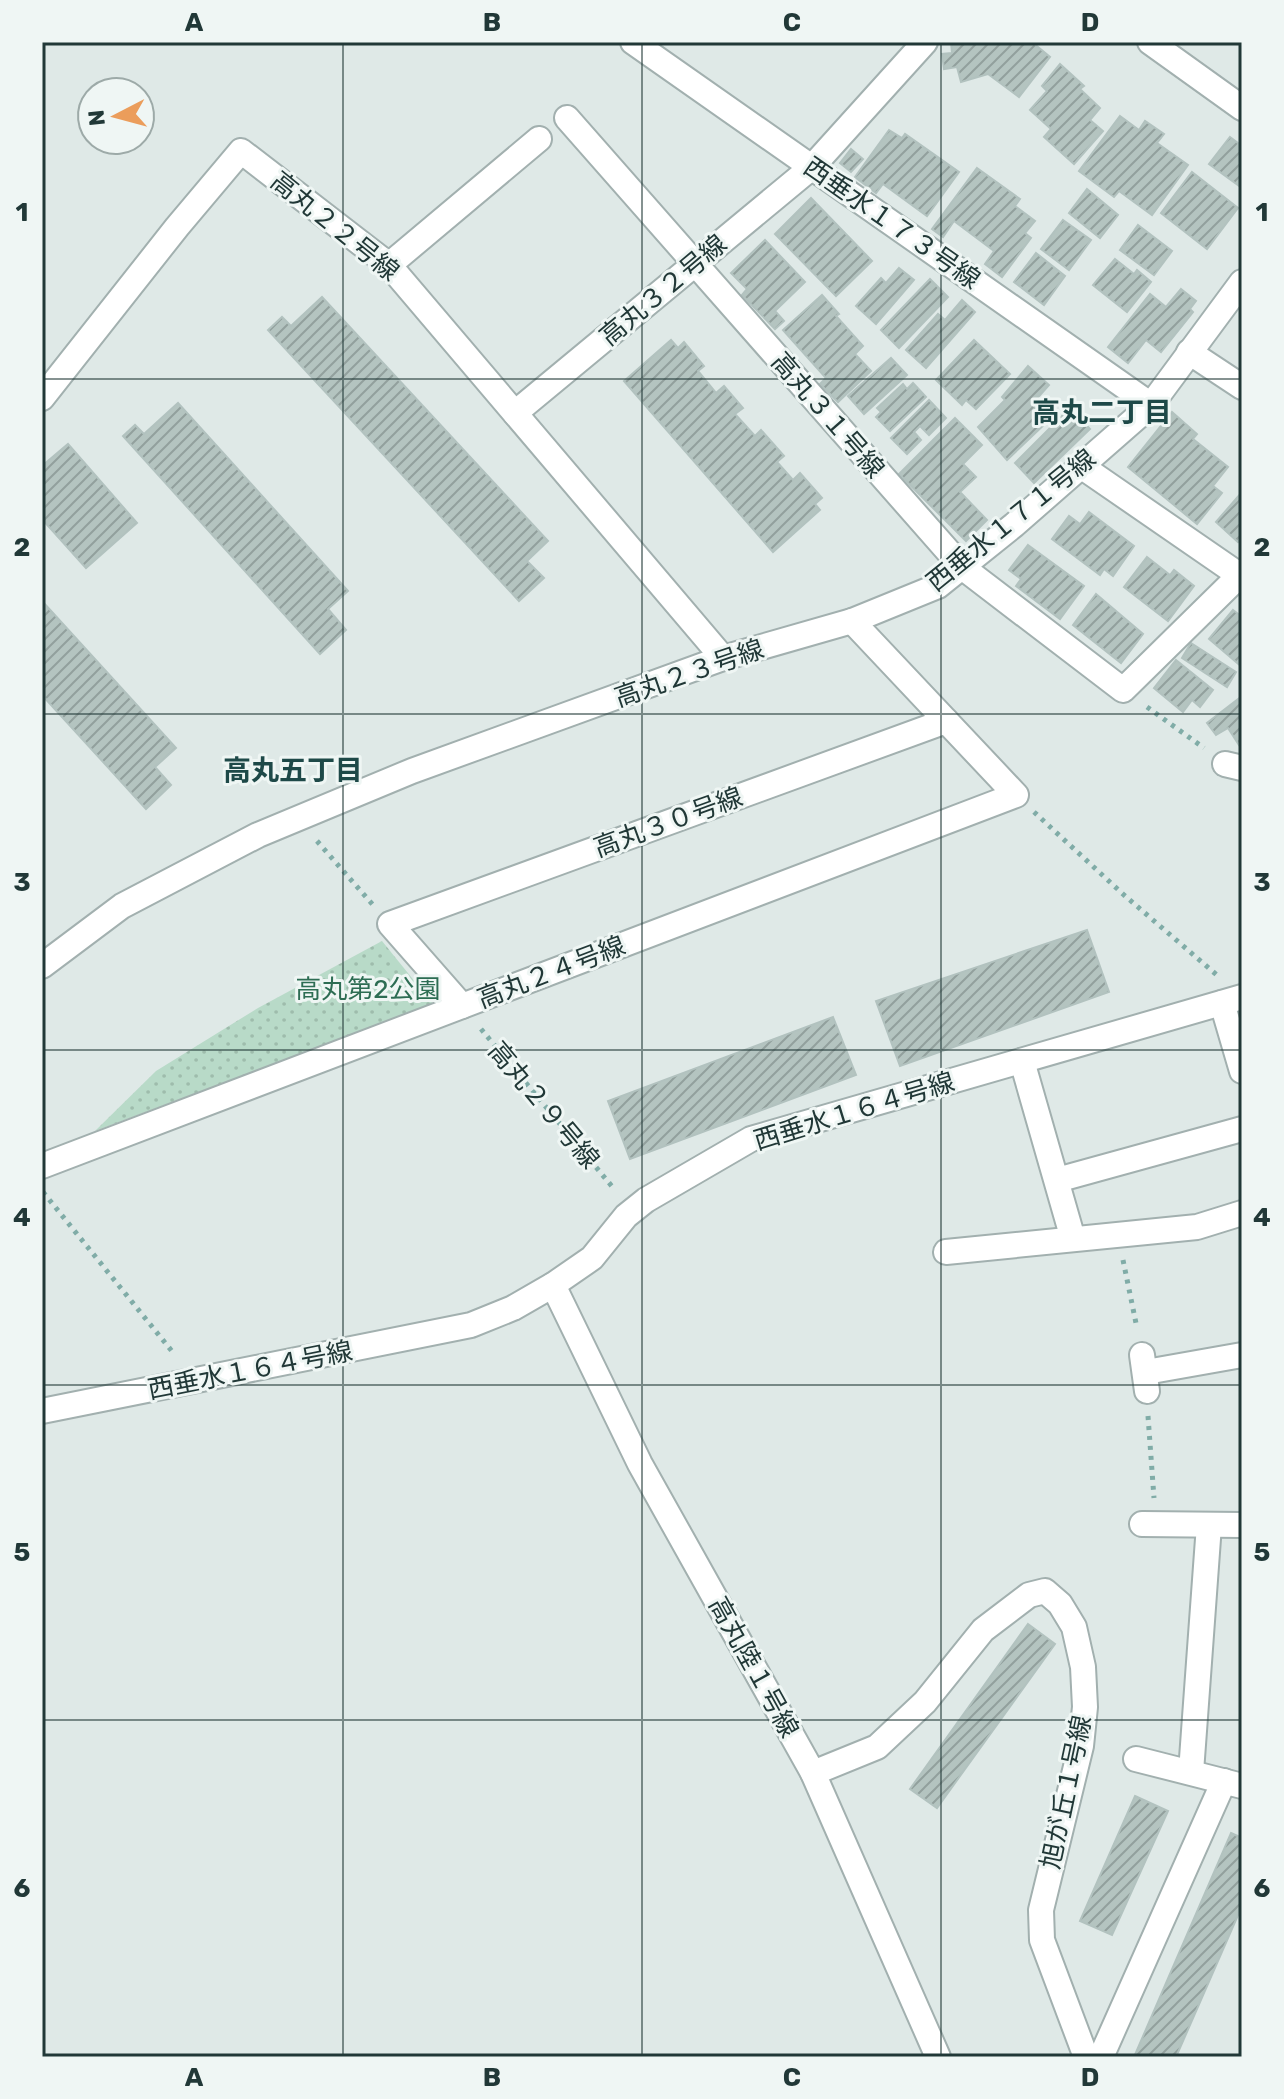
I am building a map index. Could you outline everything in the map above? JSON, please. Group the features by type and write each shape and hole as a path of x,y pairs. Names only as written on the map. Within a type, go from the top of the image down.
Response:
{"street":[{"name":"西垂水１７３号線","path":"633,42 1151,405"},
{"name":"高丸３２号線","path":"515,413 812,167 925,42"},
{"path":"1157,44 1242,108"},
{"name":"高丸３１号線","path":"567,118 962,567 1123,690"},
{"path":"389,265 539,139"},
{"name":"高丸２２号線","path":"42,398 241,151 389,265 723,658"},
{"name":"西垂水１７１号線","path":"852,621 938,586 1014,525 1151,405 1242,282"},
{"path":"1189,352 1242,387"},
{"path":"1081,466 1241,576 1123,690"},
{"path":"852,621 1016,795"},
{"name":"高丸２３号線","path":"42,966 122,906 258,835 412,771 723,658 852,621"},
{"name":"高丸３０号線","path":"390,924 946,721"},
{"name":"高丸２４号線","path":"42,1166 1016,795"},
{"path":"390,924 462,1006"},
{"path":"1232,1000 1242,1071"},
{"name":"西垂水１６４号線","path":"42,1411 471,1325 513,1308 553,1285 592,1258 632,1211 646,1200 751,1139 1232,1000"},
{"path":"1022,1061 1073,1239"},
{"path":"1057,1180 1242,1129"},
{"path":"946,1252 1197,1227 1242,1213"},
{"name":"高丸陸１号線","path":"553,1285 640,1464 813,1773 938,2057"},
{"path":"1145,1373 1242,1355"},
{"path":"1148,1525 1242,1525"},
{"path":"1191,1772 1209,1525"},
{"name":"旭が丘１号線","path":"813,1773 877,1747 925,1702 983,1630 1029,1595 1045,1591 1060,1604 1074,1627 1083,1667 1085,1707 1081,1746 1041,1910 1042,1940 1086,2057"},
{"path":"1101,2057 1233,1784 1136,1759"}],"path":[{"path":"1123,690 1234,766"},
{"path":"1016,795 1218,977"},
{"path":"297,819 390,924"},
{"name":"高丸２９号線","path":"462,1006 632,1211"},
{"path":"42,1191 195,1381"},
{"path":"1118,1235 1145,1373 1148,1525"}],"green space":[{"name":"高丸第2公園","path":"382,941 433,1004 95,1131 156,1071 258,1008"}],"building":[{"path":"951,42 1032,42 1050,57 1019,97 988,74 961,82 957,67 944,69 942,54 952,53"},
{"path":"1060,64 1084,86 1080,89 1100,108 1090,120 1103,131 1074,164 1044,137 1051,129 1030,110 1047,91 1042,86"},
{"path":"1120,116 1139,130 1145,121 1164,134 1157,143 1188,165 1152,215 1119,191 1114,197 1079,171"},
{"path":"889,130 902,138 905,134 959,172 927,216 883,184 876,193 855,177"},
{"path":"1230,137 1242,146 1242,188 1209,164"},
{"path":"851,149 863,159 851,172 840,163"},
{"path":"977,168 1020,199 1015,206 1035,221 1025,233 1031,238 1002,277 985,264 994,251 954,221 943,237 932,229"},
{"path":"1192,172 1238,208 1207,249 1161,213"},
{"path":"1087,189 1118,215 1100,238 1069,213"},
{"path":"811,198 872,261 836,296 775,234"},
{"path":"1063,220 1091,240 1069,270 1041,249"},
{"path":"1138,225 1172,251 1154,275 1120,250"},
{"path":"765,240 805,282 775,311 784,321 775,329 742,295 747,289 731,273"},
{"path":"1036,253 1065,276 1044,305 1014,282"},
{"path":"1115,259 1134,274 1137,270 1151,282 1127,312 1093,285"},
{"path":"899,268 914,280 876,324 856,306 881,278 886,283"},
{"path":"930,279 948,297 899,348 881,330"},
{"path":"1181,289 1196,301 1190,309 1193,312 1161,352 1146,340 1128,363 1108,347 1150,294 1166,307"},
{"path":"822,295 863,346 855,354 871,371 838,402 820,384 826,378 783,330"},
{"path":"322,297 548,541 527,561 544,578 519,601 268,330 282,317 291,326"},
{"path":"962,300 975,312 926,368 906,350 938,314 945,320"},
{"path":"671,340 678,348 684,342 704,366 698,371 716,393 724,386 743,408 735,414 755,436 761,430 784,456 777,462 793,480 800,473 822,498 815,504 820,510 773,552 624,381"},
{"path":"974,340 1010,374 976,409 966,400 962,405 936,380"},
{"path":"891,358 907,375 864,414 848,396"},
{"path":"1028,366 1049,385 1032,404 1048,421 1007,460 978,427 1005,400 1002,397"},
{"path":"913,383 926,397 890,431 876,417 881,412 877,408 903,384 907,389"},
{"path":"929,400 946,418 929,435 920,426 914,432 921,440 907,454 891,438"},
{"path":"178,403 348,591 328,609 346,630 320,654 123,436 135,425 144,434"},
{"path":"1070,408 1090,429 1034,483 1015,463"},
{"path":"1172,412 1197,434 1193,439 1228,467 1213,486 1222,493 1197,524 1128,467"},
{"path":"955,418 982,445 963,464 976,477 960,492 987,520 966,541 899,474"},
{"path":"68,444 137,523 86,568 42,519 42,466"},
{"path":"1242,492 1242,538 1238,542 1216,522"},
{"path":"1089,512 1134,546 1113,576 1104,569 1100,575 1052,539 1069,516 1080,524"},
{"path":"1028,545 1084,586 1060,619 1016,586 1021,579 1009,570"},
{"path":"1147,557 1170,575 1174,570 1194,586 1168,621 1124,587"},
{"path":"1096,594 1143,634 1121,663 1073,625"},
{"path":"42,601 176,748 155,767 171,785 146,809 42,695"},
{"path":"1233,610 1242,617 1242,667 1209,639"},
{"path":"1191,643 1236,672 1227,687 1182,658"},
{"path":"1176,660 1213,690 1200,707 1192,700 1183,712 1154,688"},
{"path":"1242,696 1242,743 1239,745 1228,728 1216,735 1207,723"},
{"path":"1087,930 1109,992 900,1066 876,1001"},
{"path":"833,1017 856,1075 630,1159 608,1101"},
{"path":"1028,1624 1055,1644 937,1808 910,1789"},
{"path":"1135,1796 1168,1811 1112,1935 1080,1921"},
{"path":"1231,1833 1242,1838 1242,1906 1176,2057 1134,2057"}],"district":[{"name":"高丸二丁目","path":"1102,412"},
{"name":"高丸五丁目","path":"293,770"}]}
